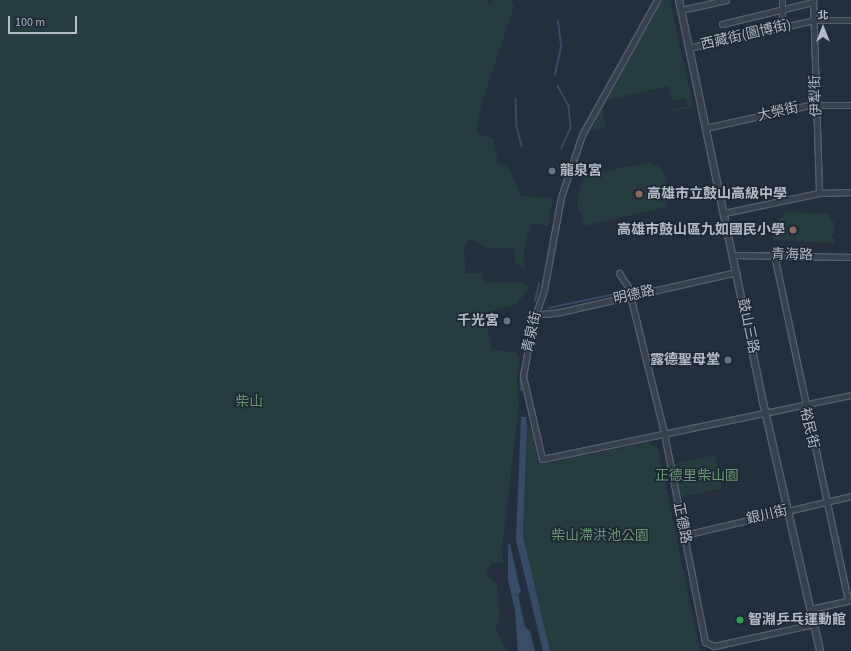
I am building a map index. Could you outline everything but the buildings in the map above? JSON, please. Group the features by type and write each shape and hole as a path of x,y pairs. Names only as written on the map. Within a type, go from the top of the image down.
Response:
{"street":[{"name":"青泉街","path":"657,0 582,134 561,197 544,290 533,315 523,378 528,390 542,459 851,395"},
{"name":"鼓山三路","path":"679,0 766,413 820,651"},
{"path":"681,10 726,0"},
{"path":"782,0 782,27"},
{"path":"722,24 813,1"},
{"name":"伊犁街","path":"813,1 818,193"},
{"name":"西藏街(圖博街)","path":"688,48 814,20 851,20"},
{"name":"大榮街","path":"705,128 816,105 851,105"},
{"path":"724,213 818,193 851,192"},
{"name":"青海路","path":"733,255 851,257"},
{"name":"裕民街","path":"774,255 804,405 850,600"},
{"name":"明德路","path":"533,315 630,296 736,272"},
{"name":"正德路","path":"619,273 624,277 630,296 664,433 707,645 714,646 814,624"},
{"name":"銀川街","path":"684,535 851,496"},
{"path":"811,609 850,600"}],"green space":[{"name":"柴山","path":"0,0 488,0 488,4 494,0 511,0 514,6 481,105 477,133 493,139 498,163 509,168 521,196 553,198 548,226 531,223 524,249 525,268 516,264 513,248 486,248 471,239 466,243 464,251 466,273 483,273 483,279 488,283 523,283 529,287 517,304 484,313 492,350 515,352 520,360 517,379 519,404 502,549 503,562 492,563 486,574 497,584 500,620 495,628 507,651 0,651"},
{"path":"661,0 670,0 693,105 690,108 674,111 674,109 688,106 686,98 672,101 668,86 607,100 602,110 606,127 591,130 600,110"},
{"path":"651,162 662,169 667,179 666,207 583,226 581,221 585,220 578,209 577,198 580,186 587,175"},
{"path":"787,212 827,214 834,223 834,232 830,238 834,238 834,243 773,240 773,236 780,236 778,221"},
{"name":"柴山滯洪池公園","path":"527,425 531,427 539,465 647,443 658,448 700,651 550,651 523,536"},
{"name":"正德里柴山園","path":"715,455 722,488 679,497 672,464"}],"water":[{"path":"521,417 526,417 527,425 523,536 550,651 543,651 516,540"},
{"path":"508,544 510,544 521,593 518,594 525,627 530,631 535,651 518,651 515,611 508,580"}],"waterway":[{"path":"555,75 561,46 558,21"},
{"path":"558,86 569,106 571,128 562,148"},
{"path":"516,99 517,127 522,146"},
{"path":"535,301 539,284"},
{"path":"549,308 624,292"},
{"path":"526,347 527,339"},
{"path":"521,377 522,390"}],"place":[{"name":"龍泉宮","path":"552,171"},
{"name":"高雄市立鼓山高級中學","path":"639,194"},
{"name":"高雄市鼓山區九如國民小學","path":"793,230"},
{"name":"千光宮","path":"507,321"},
{"name":"露德聖母堂","path":"728,360"},
{"name":"智淵乒乓運動館","path":"740,620"}]}
